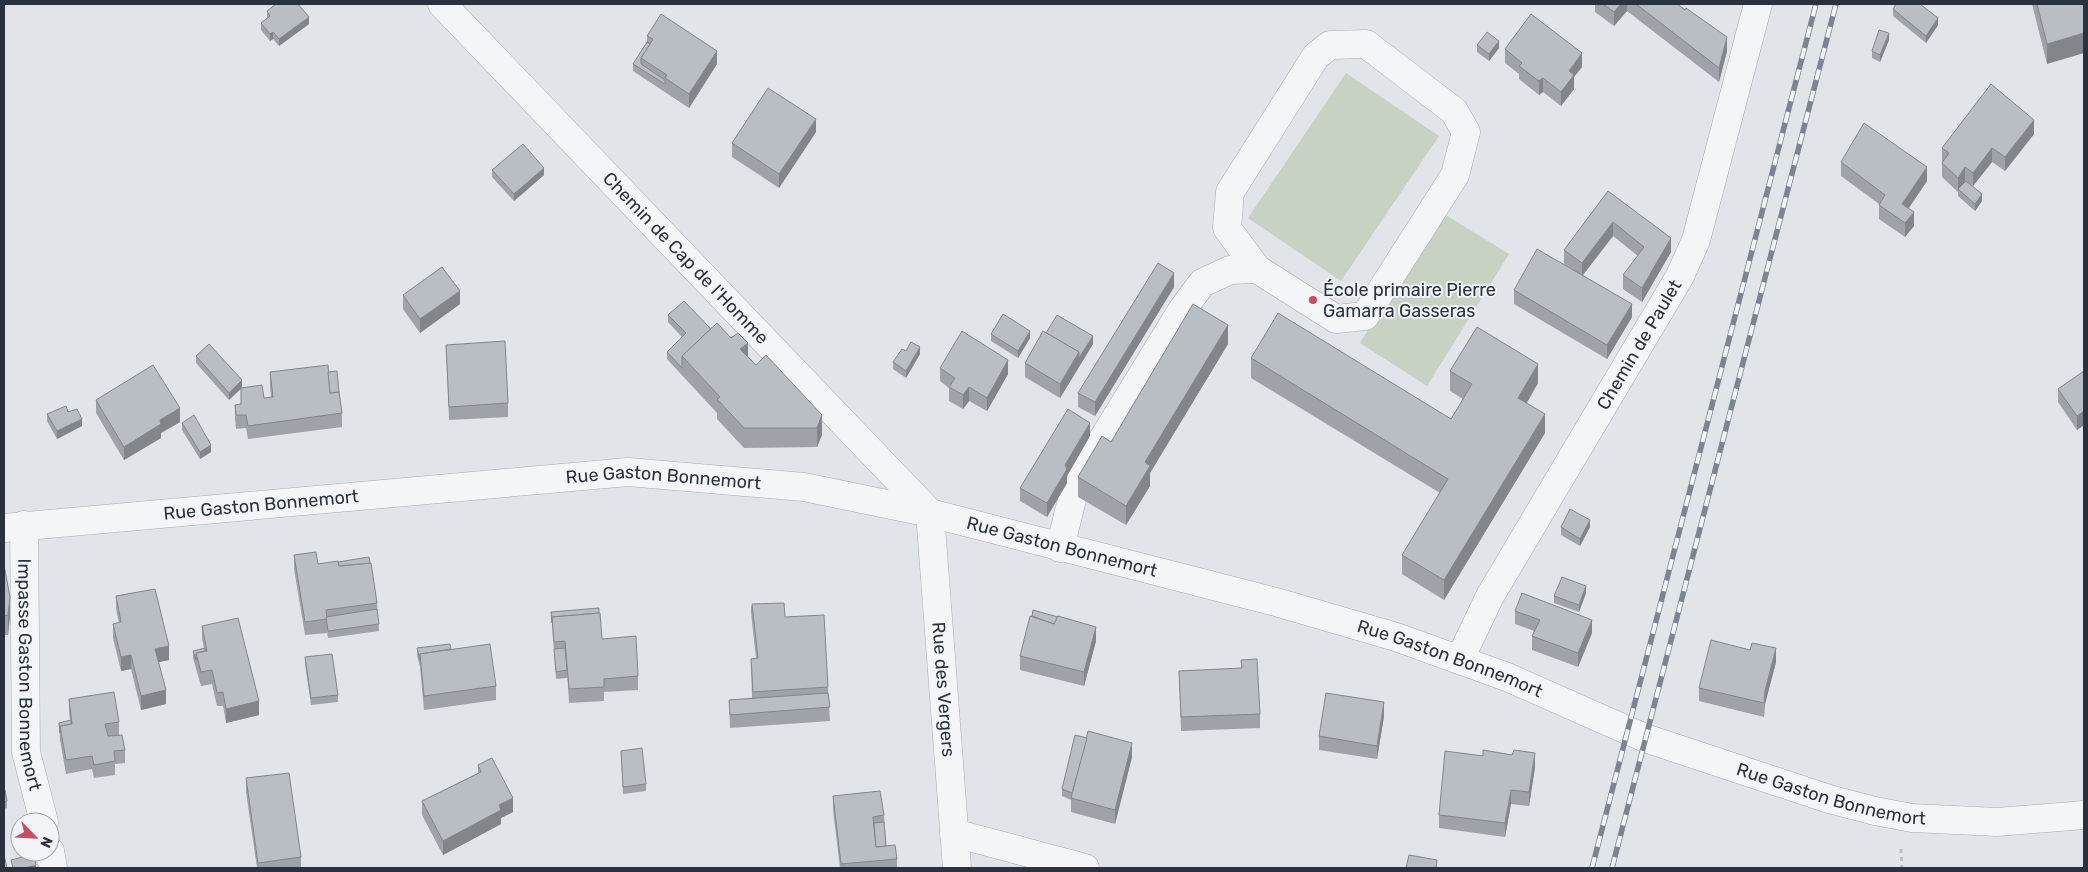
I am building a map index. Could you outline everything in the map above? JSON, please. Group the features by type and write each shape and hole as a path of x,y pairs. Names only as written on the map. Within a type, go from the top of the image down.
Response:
{"street":[{"name":"Chemin de Cap de l'Homme","path":"442,4 930,512"},
{"name":"Chemin de Paulet","path":"1460,659 1490,596 1680,276 1696,240 1758,4"},
{"path":"1060,548 1076,483 1182,310 1202,283 1230,270 1257,269 1336,318 1365,316 1455,175 1466,132 1454,111 1366,44 1330,45 1316,56 1230,192 1227,228 1257,269"},
{"name":"Rue Gaston Bonnemort","path":"14,526 628,472 804,487 930,512 1396,636 1508,677 1645,738 1830,799 1875,811 1912,818 1997,822 2084,815"},
{"name":"Rue des Vergers","path":"930,512 957,868"},
{"name":"Impasse Gaston Bonnemort","path":"14,526 26,752 41,812"},
{"path":"954,834 1085,868"}],"green space":[{"path":"1346,73 1439,136 1341,281 1248,218"},
{"path":"1441,212 1509,254 1427,386 1360,343"}],"building":[{"path":"276,4 298,4 309,17 279,39 273,32 270,34 261,23 270,16 267,11"},
{"path":"1603,4 1621,4 1614,12"},
{"path":"1636,4 1677,4 1685,10 1686,8 1727,37 1719,68"},
{"path":"1896,4 1920,4 1938,18 1926,36 1893,9"},
{"path":"2037,4 2084,4 2084,33 2047,44"},
{"path":"661,14 717,51 689,94 665,78 667,75 641,58 653,39 647,36"},
{"path":"1531,14 1582,53 1569,71 1574,75 1561,92 1543,78 1539,81 1519,66 1522,63 1505,49"},
{"path":"1879,30 1889,33 1880,55 1872,51"},
{"path":"1487,32 1499,41 1489,54 1477,45"},
{"path":"647,42 650,44 641,58 641,64 665,80 665,84 633,64"},
{"path":"1991,84 2034,120 2005,157 1992,148 1973,173 1965,167 1958,178 1942,163 1949,153 1942,148"},
{"path":"768,88 816,119 779,174 732,143"},
{"path":"1864,123 1927,167 1902,204 1914,212 1905,223 1879,205 1885,195 1841,162"},
{"path":"523,144 544,168 514,194 492,170"},
{"path":"1966,181 1982,194 1975,204 1958,189"},
{"path":"1608,191 1671,238 1642,288 1623,275 1644,247 1613,222 1582,263 1564,250"},
{"path":"1537,249 1632,304 1607,345 1514,290"},
{"path":"1158,263 1174,273 1095,402 1078,393"},
{"path":"442,267 460,291 420,319 403,295"},
{"path":"684,301 711,329 682,356 682,368 667,352 686,333 668,315"},
{"path":"1193,304 1228,325 1145,462 1150,466 1126,506 1078,477 1102,436 1111,442"},
{"path":"1278,313 1451,419 1472,384 1450,371 1477,327 1538,364 1518,398 1545,414 1444,580 1402,555 1448,479 1251,358"},
{"path":"1003,314 1030,331 1018,351 991,334"},
{"path":"1057,315 1093,336 1079,358 1079,352 1046,333"},
{"path":"717,323 731,338 738,333 748,343 740,349 756,365 766,355 822,415 817,428 744,428 717,399 720,397 682,356"},
{"path":"962,331 1008,360 987,398 969,387 963,395 949,387 955,378 940,368"},
{"path":"1043,331 1079,352 1060,384 1025,363"},
{"path":"505,341 508,403 449,407 446,345"},
{"path":"911,342 920,347 906,371 893,362 902,349 906,351"},
{"path":"209,344 242,380 229,393 196,356"},
{"path":"153,365 180,408 160,420 161,424 124,447 96,400"},
{"path":"328,365 330,393 339,392 342,413 248,426 246,415 236,415 235,405 241,404 241,388 262,385 264,398 273,397 270,372"},
{"path":"337,371 339,392 330,393 328,372"},
{"path":"2084,371 2084,411 2077,416 2058,389"},
{"path":"66,406 68,412 77,409 82,419 57,431 47,414"},
{"path":"1068,409 1090,423 1065,465 1067,469 1047,503 1020,488"},
{"path":"194,415 211,445 200,452 182,423"},
{"path":"1570,509 1590,520 1580,539 1561,527"},
{"path":"316,552 318,564 338,561 339,566 371,563 377,603 326,610 327,619 305,622 294,555"},
{"path":"369,557 370,563 339,566 338,562"},
{"path":"4,565 10,597 8,615 4,616"},
{"path":"1562,577 1586,586 1579,605 1554,596"},
{"path":"155,589 169,646 155,649 166,690 141,696 131,655 121,657 113,624 121,622 116,596"},
{"path":"1522,593 1592,620 1578,653 1532,636 1540,620 1515,611"},
{"path":"784,603 785,617 824,615 828,687 753,692 751,659 758,658 752,604"},
{"path":"599,608 599,613 552,617 552,623 551,612"},
{"path":"377,609 379,624 328,631 326,617"},
{"path":"1033,610 1058,617 1054,624 1032,616"},
{"path":"600,613 602,639 636,636 638,676 604,679 604,687 569,689 565,641 554,642 552,617"},
{"path":"1030,616 1054,624 1058,616 1096,627 1084,672 1020,656"},
{"path":"238,618 259,701 226,709 223,692 217,693 212,670 201,672 196,653 207,651 202,626"},
{"path":"1711,640 1750,650 1752,643 1776,648 1765,691 1764,703 1699,688"},
{"path":"450,644 451,649 420,654 420,660 417,648"},
{"path":"490,644 496,686 424,696 420,654"},
{"path":"205,648 205,651 196,653 196,660 193,651"},
{"path":"565,648 567,670 556,672 554,649"},
{"path":"332,654 338,695 311,698 305,657"},
{"path":"1257,659 1260,714 1181,717 1179,671 1242,668 1241,660"},
{"path":"114,692 119,722 105,724 108,736 122,735 125,750 114,751 115,761 94,765 92,756 66,760 60,726 72,724 69,699"},
{"path":"828,693 830,707 730,715 729,700"},
{"path":"1326,693 1384,702 1377,746 1319,736"},
{"path":"71,720 71,724 60,726 60,733 59,723"},
{"path":"1088,731 1132,743 1115,810 1071,798"},
{"path":"1075,735 1087,738 1072,793 1062,789"},
{"path":"642,748 646,784 623,787 621,751"},
{"path":"1483,750 1512,755 1514,750 1535,753 1529,792 1511,790 1505,823 1439,815 1445,751 1483,756"},
{"path":"492,758 513,798 499,805 501,810 443,841 422,801 481,772 478,765"},
{"path":"289,773 301,857 258,863 246,778"},
{"path":"4,791 7,801 4,802"},
{"path":"880,791 884,815 873,817 876,847 895,845 897,859 841,864 833,796"},
{"path":"884,822 886,846 876,847 874,823"},
{"path":"4,855 7,868 4,868"},
{"path":"1409,855 1437,860 1436,868 1406,868"},
{"path":"12,862 35,862 36,865 13,868"}],"railway":[{"path":"1592,868 1816,4"},
{"path":"1612,868 1836,4"}],"place":[{"name":"École primaire Pierre Gamarra Gasseras","path":"1313,300"}]}
